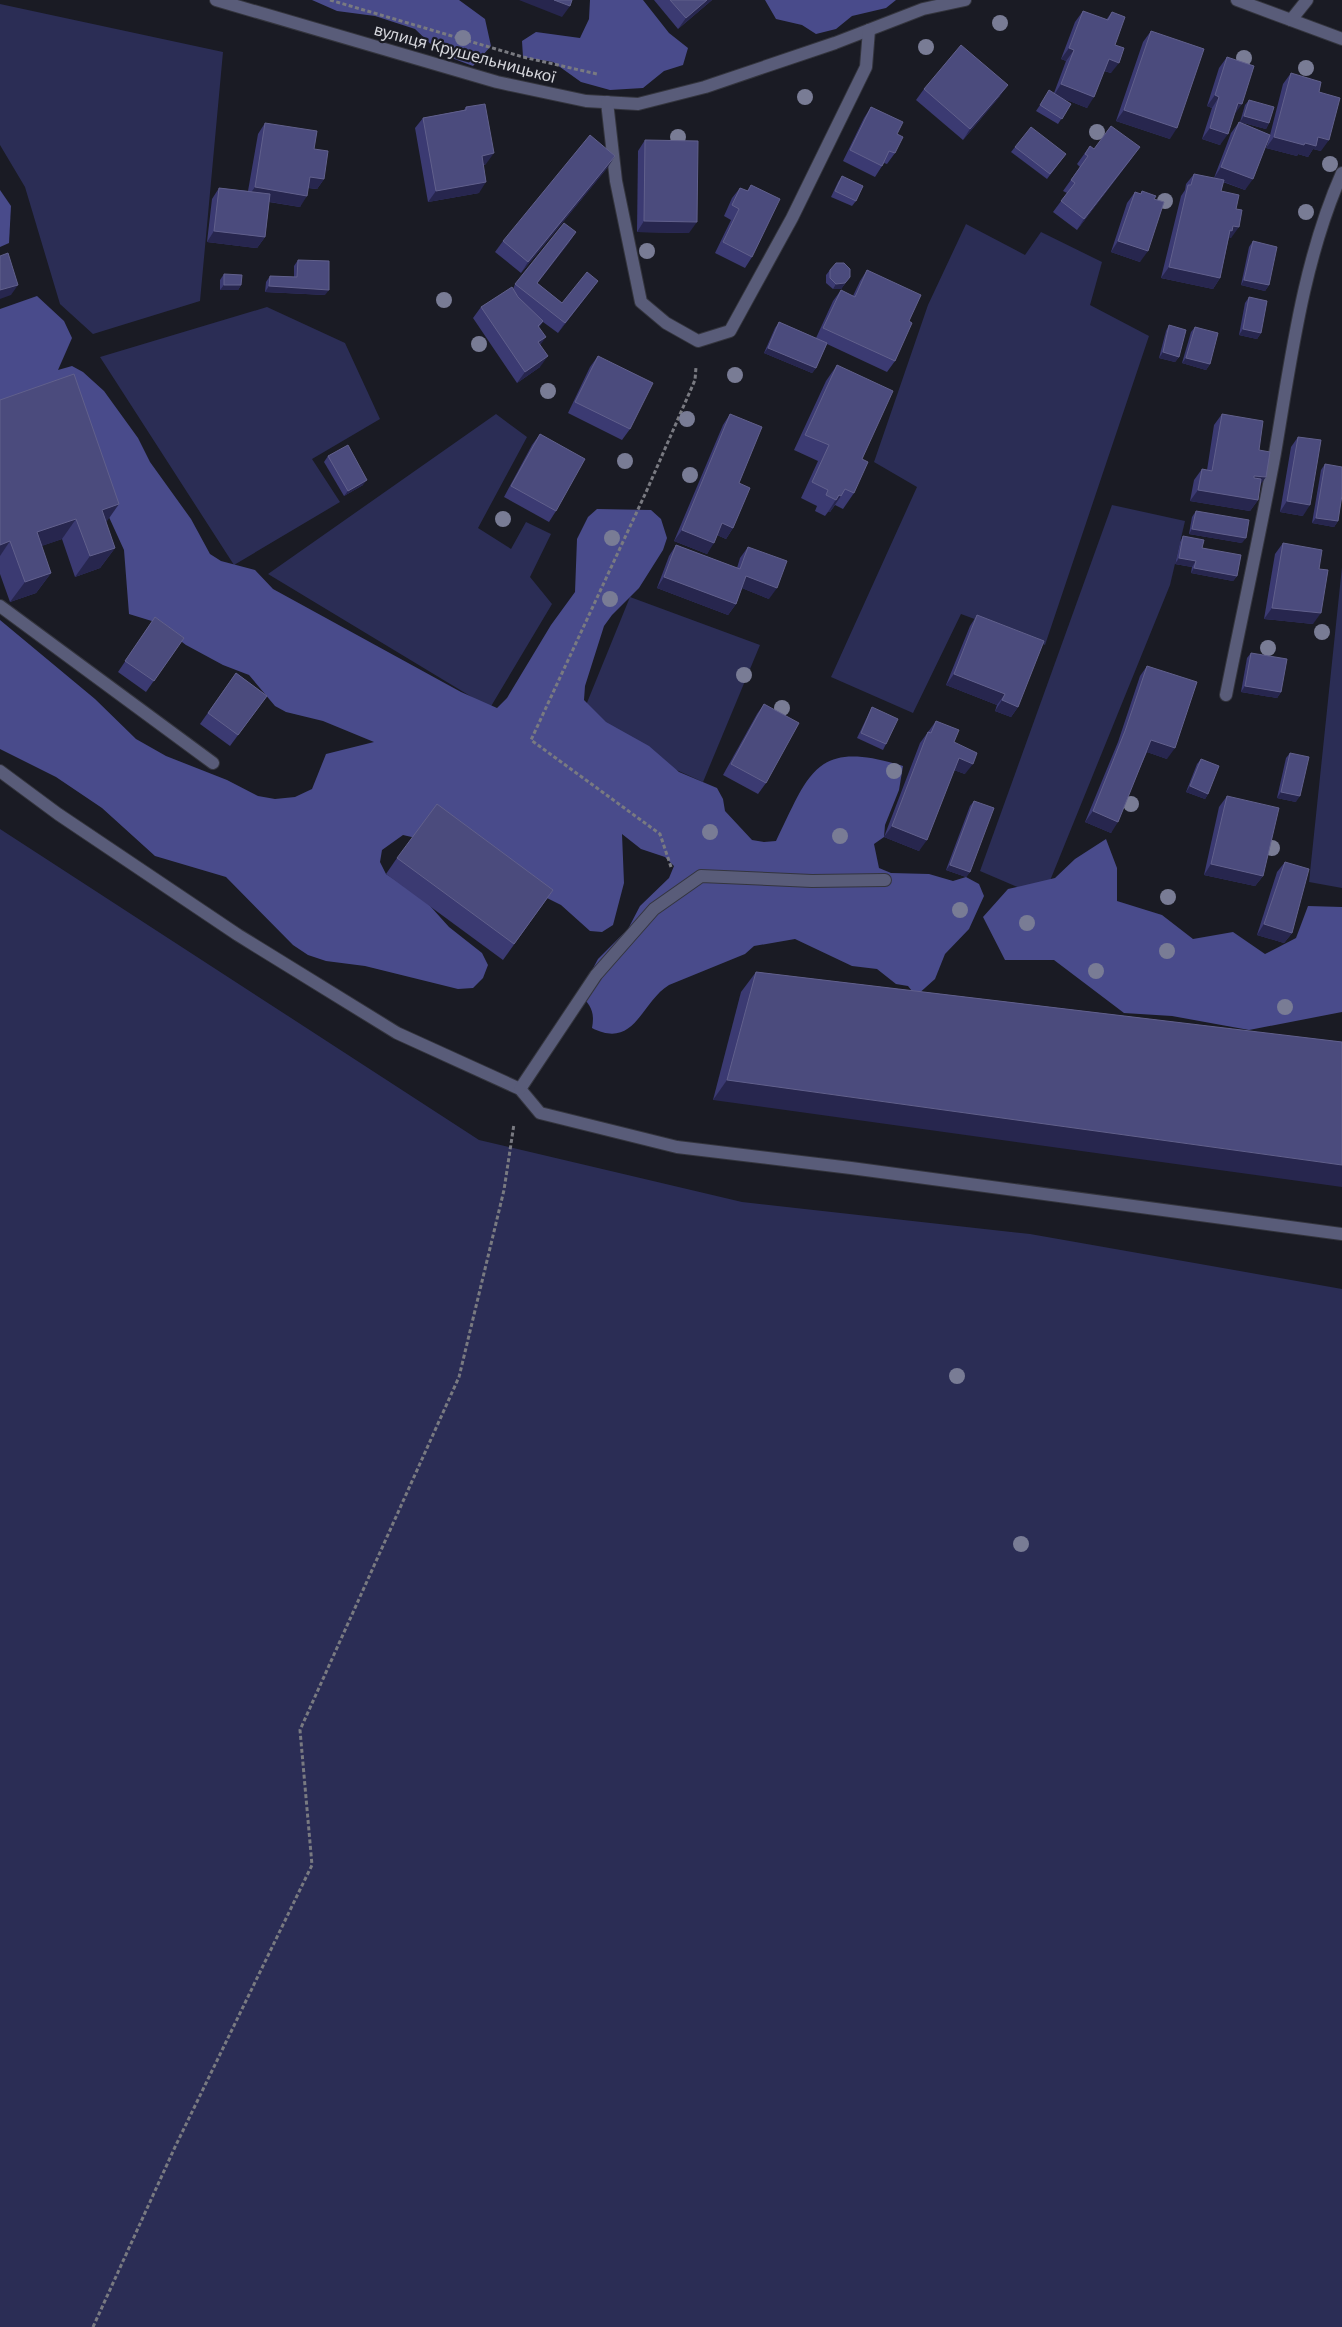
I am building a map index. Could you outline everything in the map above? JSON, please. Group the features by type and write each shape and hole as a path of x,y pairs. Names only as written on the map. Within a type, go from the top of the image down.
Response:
{"street":[{"name":"вулиця Крушельницької","path":"216,0 497,82 586,101 638,104 705,87 869,30 923,9 965,0"},
{"path":"1237,0 1342,39"},
{"path":"1291,20 1307,0"},
{"path":"607,102 616,181 641,302 666,323 698,341 730,331 792,218 866,67 869,30"},
{"path":"1226,695 1272,465 1302,300 1331,198 1342,173"},
{"path":"0,606 214,764"},
{"path":"0,771 58,814 238,935 397,1033 520,1089 540,1113 678,1147 851,1168 1342,1234"},
{"path":"520,1089 596,975 654,908 701,876 812,881 885,880"}],"path":[{"path":"330,0 523,57 603,75"},
{"path":"680,891 660,834 531,740 647,490 695,380 698,341"},
{"path":"93,2327 175,2147 312,1865 300,1730 459,1377 504,1190 520,1089"}],"shaded area":[{"path":"312,0 459,0 485,19 491,46 473,66 441,54 415,29 375,16 337,11"},
{"path":"590,0 643,0 669,33 688,48 683,65 664,71 643,88 610,90 581,82 553,62 523,57 522,41 536,32 580,38 589,19"},
{"path":"765,0 896,0 886,8 852,16 836,29 816,34 802,25 776,19"},
{"path":"0,4 223,52 200,301 93,334 60,304 25,187 0,145"},
{"path":"0,190 11,206 9,243 0,247"},
{"path":"966,224 1025,255 1041,232 1102,262 1090,305 1149,336 1045,645 961,614 913,713 831,677 917,487 874,462 928,305"},
{"path":"37,296 64,321 72,338 58,370 72,366 83,372 104,391 138,438 150,462 191,519 210,554 221,561 255,570 273,589 461,692 497,708 507,698 551,625 575,592 577,539 588,517 597,509 651,510 661,519 667,538 663,550 639,588 612,615 604,626 585,686 584,700 606,722 649,746 679,772 717,788 723,799 725,811 752,840 776,841 808,779 820,767 834,759 851,756 903,766 899,790 885,825 884,837 874,844 879,868 891,873 929,874 953,881 966,877 979,884 984,896 969,929 945,954 935,979 916,996 908,986 896,984 877,969 852,966 795,939 754,946 745,954 669,985 659,993 628,1029 618,1033 607,1033 592,1028 593,1017 591,1009 579,994 598,959 628,929 640,906 669,878 674,866 665,857 641,849 622,834 624,883 613,925 602,932 590,931 561,905 429,841 403,835 382,850 380,862 386,874 422,897 449,927 482,953 488,965 483,978 473,988 458,989 365,966 326,961 308,955 293,945 226,877 155,856 102,808 56,777 0,749 0,620 95,699 136,739 166,756 227,780 258,796 275,799 295,797 312,789 326,754 374,742 323,721 286,712 275,706 249,675 223,665 186,645 155,622 129,614 124,550 108,515 0,402 0,309"},
{"path":"267,307 345,343 380,419 312,459 340,502 234,565 100,357"},
{"path":"496,414 527,437 478,528 511,549 526,522 551,534 530,577 552,604 490,708 268,574"},
{"path":"1112,505 1185,521 1170,585 1043,898 980,871"},
{"path":"1342,567 1342,888 1309,882"},
{"path":"630,597 760,645 703,782 590,731 582,715"},
{"path":"0,829 479,1140 742,1202 1030,1234 1342,1289 1342,2327 0,2327"},
{"path":"1106,839 1117,868 1117,901 1162,915 1193,939 1233,932 1265,954 1296,938 1308,906 1342,907 1342,1012 1249,1030 1172,1016 1124,1013 1054,960 1005,960 983,917 1008,889 1055,878 1075,859"}],"building":[{"path":"554,0 572,0 570,6"},
{"path":"670,0 707,0 686,18"},
{"path":"1083,11 1108,20 1112,12 1125,17 1115,45 1124,48 1119,63 1109,59 1094,97 1061,84 1074,50 1069,48"},
{"path":"1151,31 1204,49 1177,128 1124,110"},
{"path":"961,45 1008,85 970,129 924,89"},
{"path":"1227,57 1254,66 1242,104 1238,103 1228,134 1210,128 1219,97 1215,95"},
{"path":"1291,73 1321,82 1319,92 1340,98 1329,140 1318,137 1316,146 1305,143 1304,145 1274,137"},
{"path":"1049,90 1071,104 1062,119 1040,105"},
{"path":"1249,100 1274,107 1269,123 1244,116"},
{"path":"485,104 494,153 482,156 486,182 436,191 423,118 466,110 466,107"},
{"path":"871,107 903,122 897,134 903,137 895,153 889,151 882,166 850,150"},
{"path":"1239,122 1270,135 1253,179 1221,167"},
{"path":"265,123 317,131 314,149 328,151 324,179 310,177 307,196 255,187"},
{"path":"1111,126 1140,147 1084,219 1061,201 1075,183 1071,180 1088,156 1085,154 1090,146 1094,149"},
{"path":"1031,127 1066,154 1050,174 1015,147"},
{"path":"590,135 615,156 528,262 503,241"},
{"path":"645,140 698,141 697,222 644,221"},
{"path":"1194,174 1224,180 1221,191 1239,195 1236,209 1242,210 1239,227 1233,226 1232,231 1230,230 1220,278 1169,267 1188,185 1191,185"},
{"path":"842,176 863,186 856,201 835,191"},
{"path":"751,185 780,199 752,257 723,242 739,209 732,205 740,188 748,191"},
{"path":"219,188 270,194 265,237 214,231"},
{"path":"1142,191 1156,196 1154,199 1164,202 1148,251 1118,241 1135,192 1141,194"},
{"path":"564,223 576,232 537,283 562,303 587,272 598,281 565,323 515,284"},
{"path":"1253,241 1277,247 1269,285 1244,280"},
{"path":"8,253 18,285 0,290 0,256"},
{"path":"298,260 329,261 329,290 269,286 270,276 297,277"},
{"path":"836,263 844,263 850,269 850,277 845,283 836,284 830,278 830,270"},
{"path":"867,270 921,295 909,321 912,323 895,361 823,328 841,290 855,297"},
{"path":"224,274 242,275 241,285 224,285"},
{"path":"512,287 518,297 543,321 538,326 546,337 538,342 548,356 525,372 481,307"},
{"path":"1249,297 1267,301 1261,333 1243,329"},
{"path":"779,322 827,343 816,368 768,348"},
{"path":"1169,325 1186,330 1179,357 1163,352"},
{"path":"1195,327 1218,333 1210,364 1186,358"},
{"path":"598,356 653,383 630,429 575,402"},
{"path":"837,365 893,391 862,459 868,462 854,493 845,489 836,500 826,495 828,490 812,482 829,445 805,435"},
{"path":"74,374 119,504 102,510 115,548 90,556 76,519 37,532 51,573 25,582 10,541 0,545 0,400"},
{"path":"730,414 762,427 739,483 750,488 733,528 722,523 714,543 682,530"},
{"path":"1222,414 1263,421 1259,450 1270,452 1266,477 1254,476 1254,478 1261,479 1258,500 1198,490 1202,469 1212,471"},
{"path":"540,434 585,459 556,511 511,486"},
{"path":"1298,437 1321,440 1310,505 1287,501"},
{"path":"348,445 367,480 348,491 328,456"},
{"path":"1325,464 1342,467 1342,495 1338,521 1316,518"},
{"path":"1196,511 1249,520 1246,538 1192,529"},
{"path":"1183,536 1204,540 1202,548 1241,555 1237,576 1194,568 1196,561 1179,558"},
{"path":"1283,543 1322,550 1319,569 1328,570 1321,613 1272,608"},
{"path":"676,545 740,569 748,547 787,561 777,588 746,576 736,604 664,577"},
{"path":"977,615 1044,641 1018,707 1002,700 1005,694 954,674"},
{"path":"155,617 184,638 154,681 125,661"},
{"path":"1251,653 1287,659 1281,692 1245,686"},
{"path":"1147,666 1197,682 1175,748 1151,740 1118,822 1093,811 1125,731"},
{"path":"236,673 267,696 238,735 208,713"},
{"path":"764,704 799,723 766,783 731,764"},
{"path":"872,707 898,719 886,744 861,733"},
{"path":"936,721 959,730 954,742 977,753 973,764 959,758 927,840 892,826 928,732 931,733"},
{"path":"1290,753 1309,757 1300,796 1281,792"},
{"path":"1201,759 1219,766 1208,794 1190,786"},
{"path":"1227,796 1279,808 1263,876 1211,864"},
{"path":"974,801 994,808 970,872 950,865"},
{"path":"437,804 553,890 514,944 397,858"},
{"path":"1285,862 1309,869 1292,933 1264,924"},
{"path":"756,972 1342,1042 1342,1165 727,1080"}]}
